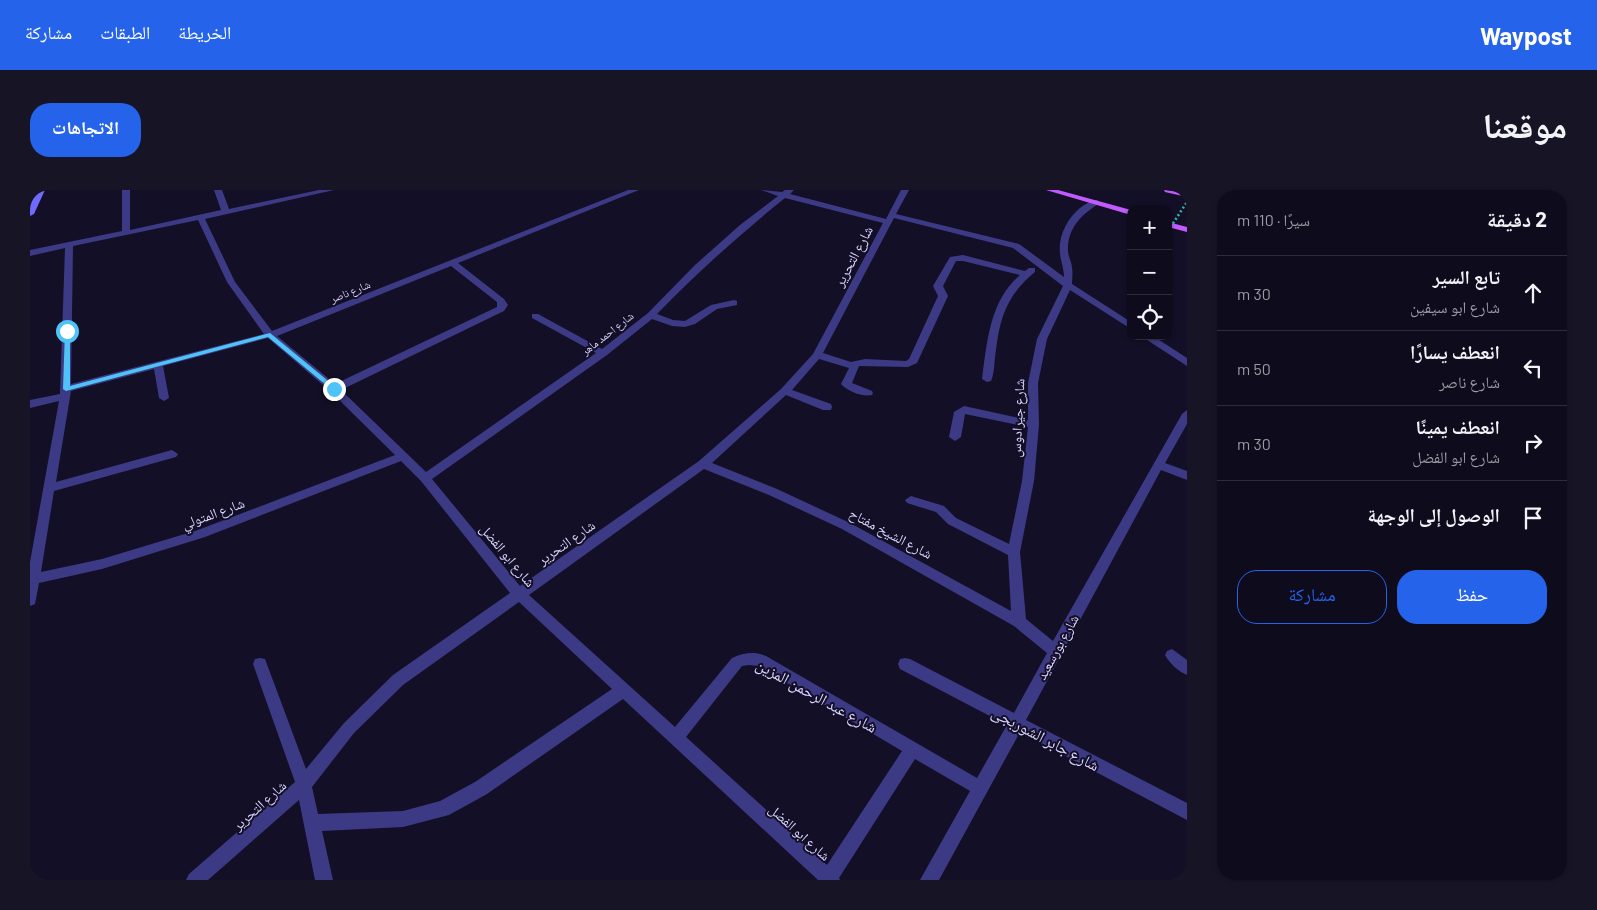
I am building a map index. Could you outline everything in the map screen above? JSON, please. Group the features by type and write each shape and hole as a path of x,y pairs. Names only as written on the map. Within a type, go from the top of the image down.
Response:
{"main road":[{"path":"1050,190 1127,212"},
{"path":"1168,190 1187,196"},
{"path":"1172,225 1187,230"}],"street":[{"path":"30,214 41,190"},
{"path":"126,190 126,234"},
{"path":"218,190 226,212"},
{"path":"30,253 326,190"},
{"name":"شارع ناصر","path":"30,404 158,365 270,335 635,190"},
{"path":"765,190 787,192 890,218 1007,242 1024,250 1068,285 1127,323"},
{"name":"شارع التحرير","path":"195,880 304,785 349,728 398,680 703,464 786,391 818,355 905,190"},
{"name":"شارع احمد ماهر","path":"425,478 603,353 651,315 698,267 743,227 787,192"},
{"path":"1068,285 1068,268 1064,253 1065,237 1071,223 1082,211 1095,202"},
{"name":"شارع ابو الفضل","path":"201,218 231,282 270,335 334,389 401,457 425,478 519,594 829,879"},
{"path":"30,600 32,579 51,488 66,393 69,246"},
{"path":"818,355 855,365 866,362 904,365 913,361 943,296 938,285 953,259 963,258 1026,274"},
{"path":"334,389 501,308 503,305 501,302 452,263"},
{"path":"987,379 999,308 1010,290 1026,274 1041,264"},
{"name":"شارع جيرادوس","path":"1019,622 1014,552 1028,480 1034,425 1032,383 1042,340 1068,285"},
{"path":"651,315 672,323 683,324 694,322 708,310 720,305 734,303"},
{"path":"535,316 603,353"},
{"path":"1152,340 1187,363"},
{"path":"158,365 164,398"},
{"path":"855,365 846,384 868,393"},
{"path":"786,391 827,407"},
{"path":"954,437 959,412 964,410 1034,425"},
{"name":"شارع بورسعيد","path":"929,880 981,789 1054,650 1187,414"},
{"path":"51,488 172,454"},
{"name":"شارع المتولي","path":"32,579 102,564 201,534 401,457"},
{"name":"شارع الشيخ مفتاح","path":"703,464 773,492 846,526 1019,622 1054,650"},
{"path":"1158,465 1187,476"},
{"path":"911,500 940,509 952,521 1014,552"},
{"path":"1172,655 1187,669"},
{"name":"شارع عبد الرحمن المزين","path":"676,738 737,662 748,658 760,660 981,789"},
{"path":"260,664 304,785 324,880"},
{"name":"شارع جابر الشوربجى","path":"906,664 1187,812"},
{"path":"312,823 402,819 443,808 481,788 623,690"},
{"path":"829,879 913,749"}],"path":[{"path":"1172,225 1187,202"}],"route":[{"path":"67,331 66,389 270,335 334,389"}]}
